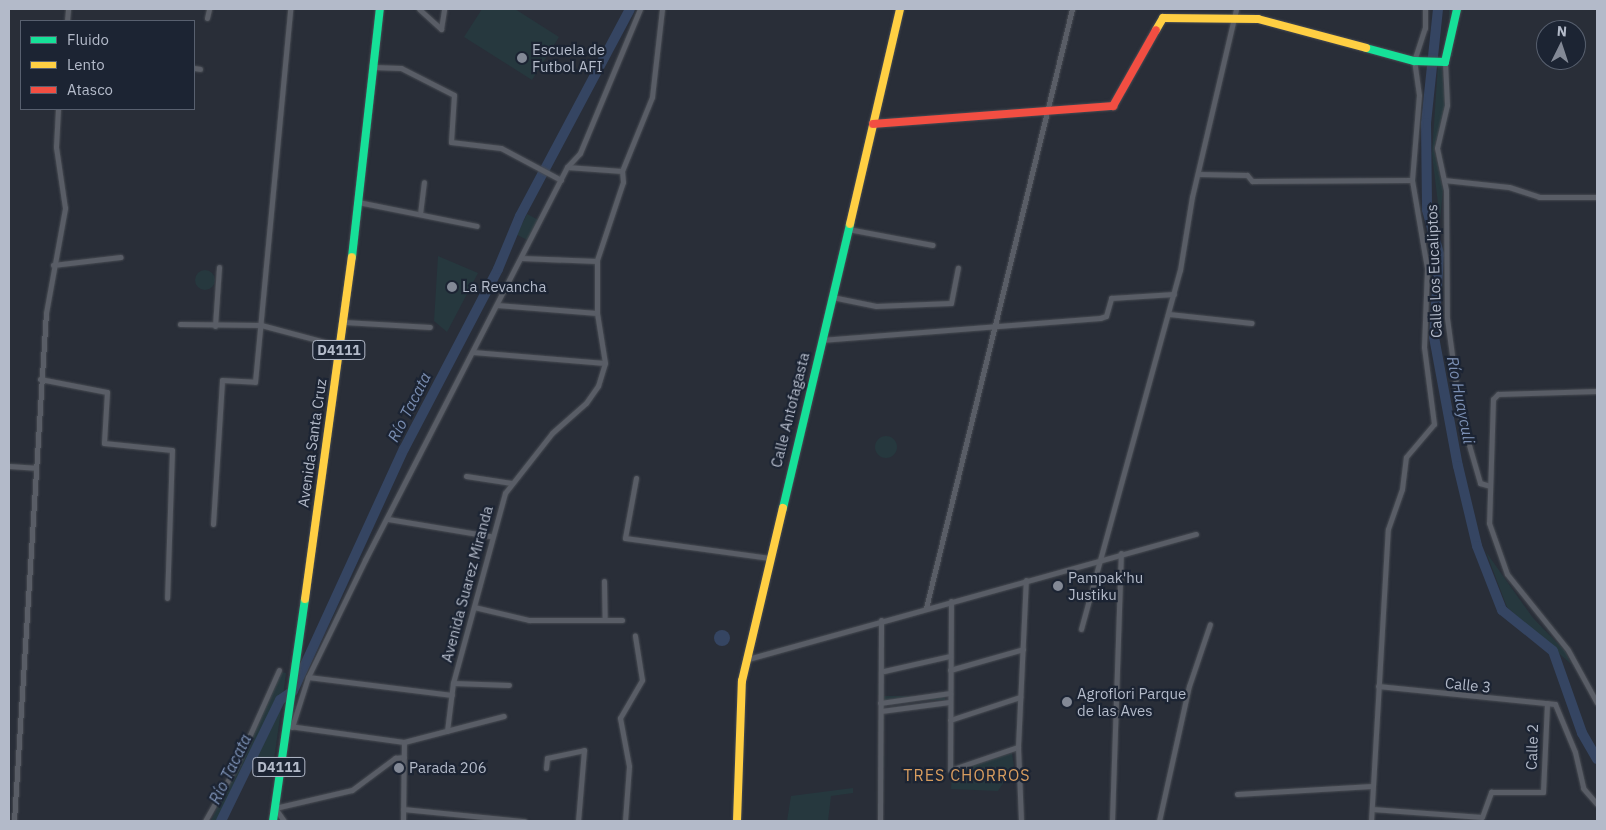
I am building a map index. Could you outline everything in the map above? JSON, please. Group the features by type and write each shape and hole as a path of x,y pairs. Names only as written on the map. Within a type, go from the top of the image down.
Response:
{"main road":[{"name":"Avenida Santa Cruz","path":"273,821 288,726 288,689 344,322 380,9"},
{"name":"Calle Antofagasta","path":"737,821 740,712 748,659 770,558 900,9"},
{"name":"Calle Los Eucaliptos","path":"1443,62 1457,9"},
{"path":"873,124 1113,106 1163,18 1234,18 1276,23 1417,61 1443,62"}],"street":[{"path":"207,18 209,9"},
{"path":"213,524 222,380 255,382 290,9"},
{"path":"419,9 441,29 444,9"},
{"path":"504,716 404,742 288,726 308,677 567,167 580,153 640,9"},
{"name":"Avenida Suarez Miranda","path":"447,731 453,683 474,607 490,536 511,483 552,433 586,403 598,386 605,363 597,313 597,261 623,182 622,171 654,88 662,9"},
{"path":"926,608 1072,9"},
{"path":"1081,629 1174,294 1236,9"},
{"path":"1371,821 1388,529 1402,489 1406,457 1434,424 1424,347 1427,268 1412,180 1420,95 1417,61 1425,28 1425,9"},
{"name":"Calle Los Eucaliptos","path":"1443,62 1447,105 1437,148 1444,180 1447,318 1460,414 1480,483 1490,486"},
{"path":"373,67 401,68 454,95 451,142 501,148 561,180"},
{"path":"195,68 200,69"},
{"path":"14,821 40,380 53,265 65,208 56,147 58,110"},
{"path":"567,167 622,171"},
{"path":"1199,174 1247,175 1252,181 1412,180"},
{"path":"1444,180 1509,187 1539,197 1597,197"},
{"path":"420,214 424,182"},
{"path":"358,202 477,226"},
{"path":"848,229 933,245"},
{"path":"53,265 120,257"},
{"path":"522,258 597,261"},
{"path":"216,326 219,268"},
{"path":"832,297 876,306 952,303 958,268"},
{"path":"821,340 1100,318 1106,316 1111,298 1174,294"},
{"path":"498,306 597,313"},
{"path":"1169,314 1252,323"},
{"path":"344,322 430,327"},
{"path":"180,324 216,326 261,325 340,346"},
{"path":"473,352 605,363"},
{"path":"40,380 107,392 104,443 172,450 167,598"},
{"path":"1597,391 1498,394 1493,399 1489,523 1497,555 1568,650 1597,703"},
{"path":"9,466 35,468"},
{"path":"466,476 511,483"},
{"path":"636,478 625,538 770,558"},
{"path":"388,519 490,536"},
{"path":"748,659 1100,558 1196,534"},
{"path":"1112,821 1121,553"},
{"path":"1021,821 1018,747 1026,580"},
{"path":"604,581 605,620"},
{"path":"951,601 950,770 1018,747"},
{"path":"474,607 522,619 622,620"},
{"path":"880,821 880,703 884,671 881,620"},
{"path":"1159,821 1189,686 1210,624"},
{"path":"626,821 629,766 620,718 642,680 635,636"},
{"path":"950,670 1023,649"},
{"path":"884,671 950,656"},
{"path":"205,821 236,766 279,670"},
{"path":"308,677 452,695"},
{"path":"453,683 509,685"},
{"name":"Calle 3","path":"1378,686 1556,704 1575,752 1583,788 1597,804"},
{"path":"880,703 950,692"},
{"path":"950,720 1020,697"},
{"path":"880,711 950,702"},
{"name":"Calle 2","path":"1372,809 1482,817 1491,792 1543,792 1547,703"},
{"path":"403,821 404,742"},
{"path":"546,768 547,758 584,750 578,821"},
{"path":"284,821 274,808 352,790 395,758 404,757"},
{"path":"1237,794 1372,786"},
{"path":"403,809 524,821"}],"shaded area":[{"name":"Escuela de Futbol AFI","path":"482,9 515,9 559,37 532,80 464,37"},
{"path":"1449,9 1453,9 1453,56 1449,56"},
{"path":"1438,64 1442,65 1445,105 1434,149 1443,190 1440,220 1432,154"},
{"path":"527,214 539,220 528,240 517,234"},
{"name":"La Revancha","path":"438,256 478,273 447,332 434,321"},
{"path":"205,270 212,273 215,280 212,287 205,290 198,287 195,280 198,273"},
{"path":"886,436 894,439 897,447 894,455 886,458 878,455 875,447 878,439"},
{"path":"1486,552 1533,618 1565,651 1571,664 1507,607"},
{"path":"281,672 286,673 283,696 217,821 211,821"},
{"path":"882,696 945,696 945,700 882,700"},
{"path":"282,703 273,767 253,764"},
{"path":"1012,753 1014,766 998,791 951,789 952,772"},
{"path":"853,788 853,793 831,796 828,821 787,821 791,796"}],"water":[{"path":"719,630 725,630 730,635 728,644 719,646 714,641 714,635"}],"waterway":[{"name":"Río Tacata","path":"221,821 280,700 293,691 404,449 498,269 520,216 630,9"},
{"name":"Río Huayculi","path":"1438,9 1426,123 1427,210 1439,254 1434,337 1458,466 1477,546 1502,610 1553,651 1582,733 1597,759"}],"traffic: fast":[{"path":"352,257 380,9"},
{"path":"1366,48 1414,61 1445,62 1457,9"},
{"path":"783,508 850,224"},
{"path":"273,821 305,599"}],"traffic: slow":[{"path":"850,224 900,9"},
{"path":"1156,30 1163,18 1258,19 1366,48"},
{"path":"305,599 352,257"},
{"path":"737,821 742,681 783,508"}],"traffic: jam":[{"path":"873,124 1113,106 1156,30"}],"place":[{"name":"Escuela de Futbol AFI","path":"522,58"},
{"name":"La Revancha","path":"452,287"},
{"name":"Pampak'hu Justiku","path":"1058,586"},
{"name":"Agroflori Parque de las Aves","path":"1067,702"},
{"name":"Parada 206","path":"399,768"}],"district":[{"name":"TRES CHORROS","path":"967,775"}]}
